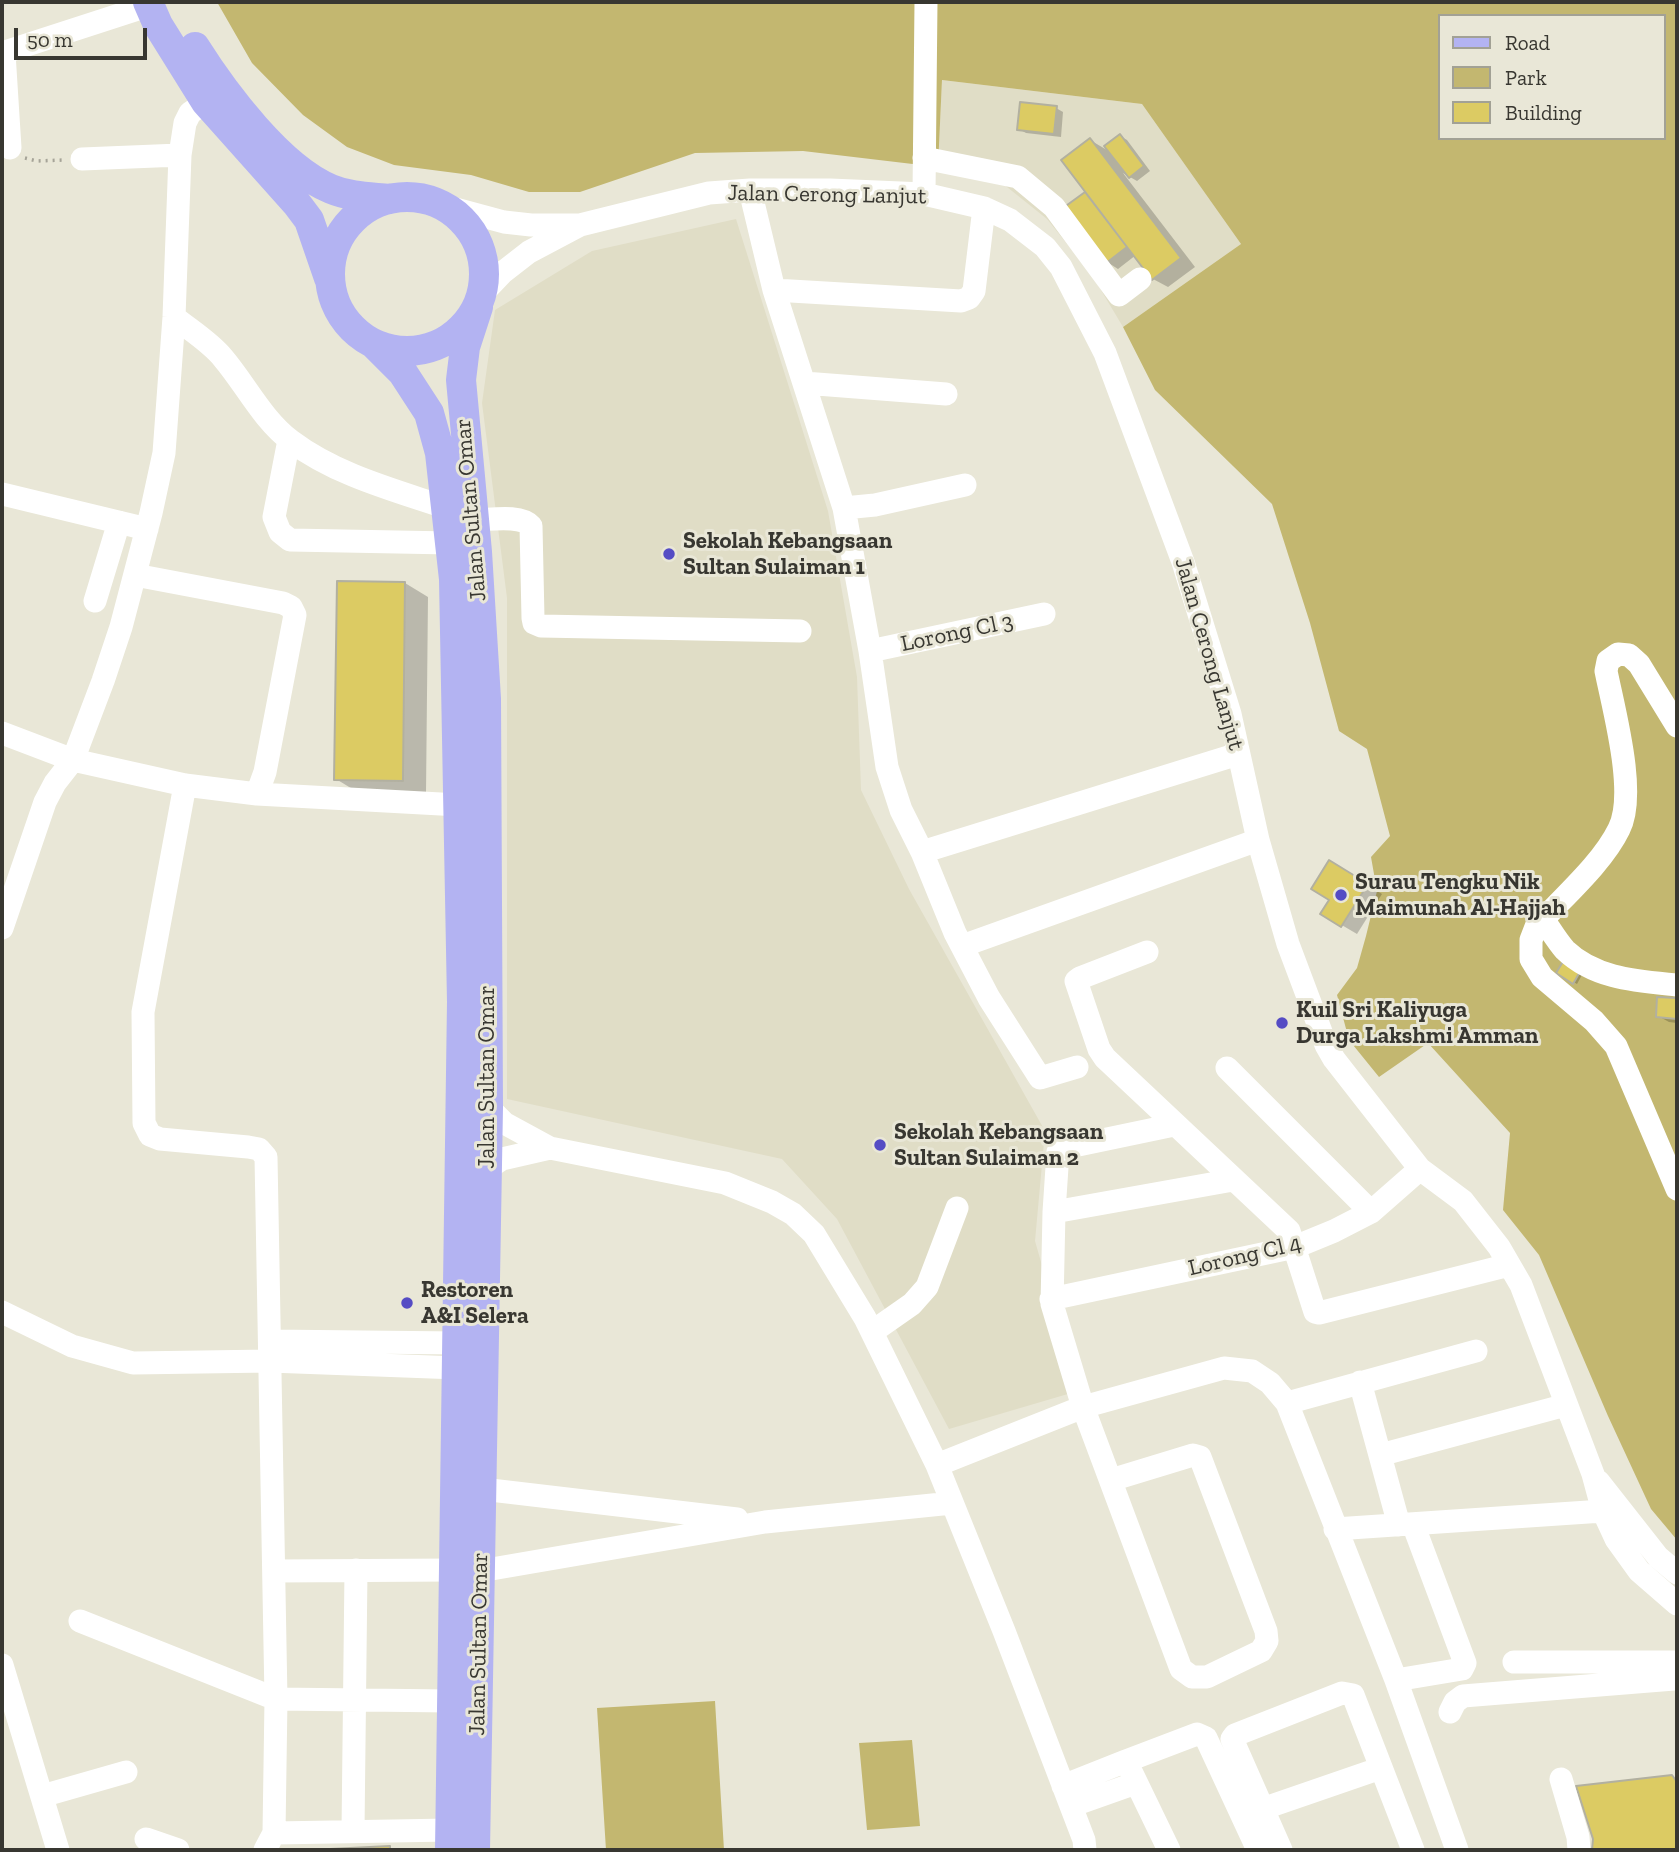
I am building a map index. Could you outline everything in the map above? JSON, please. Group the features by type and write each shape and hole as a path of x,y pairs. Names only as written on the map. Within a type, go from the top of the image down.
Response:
{"main road":[{"path":"156,3 159,25 206,103 309,220 333,297 348,324 374,344 409,381 429,413 440,453 454,579 462,1002 458,1355 468,1570 451,1701 450,1840"},
{"path":"156,3 174,13 215,78 250,122 298,168 332,189 357,196 416,198 441,205 463,220 478,242 485,268 480,300 464,327 445,342 422,350 397,351 374,344"},
{"path":"330,281 330,263 335,245 344,229 357,215 372,205 390,199"},
{"name":"Jalan Sultan Omar","path":"475,1850 468,1570 482,1489 488,1107 486,699 461,380 465,347 480,300"}],"street":[{"path":"924,194 926,2"},
{"path":"10,148 3,53 156,3"},
{"path":"2,928 44,802 73,760 121,627 147,529 164,453 174,317 180,155 185,123 190,113 206,103"},
{"path":"82,159 180,155"},
{"path":"924,158 1018,177 1054,207 1119,295 1140,279"},
{"path":"750,190 774,290 844,508 887,767 901,810 962,946 989,998 1040,1078 1076,1067"},
{"name":"Jalan Cerong Lanjut","path":"441,205 504,222 580,225 709,193 830,190 924,194 984,208 1010,220 1045,247 1061,267 1094,330 1183,562 1222,689 1258,840 1288,944 1326,1045 1420,1169 1463,1200 1499,1247 1521,1284 1593,1474 1603,1511 1616,1539 1639,1571 1677,1604"},
{"path":"774,290 961,300 969,298 974,291 984,208"},
{"name":"Jalan Cerong Lanjut","path":"480,300 502,273 529,252 549,244 580,225"},
{"path":"174,317 221,355 260,409 289,440 327,463 373,483 447,508"},
{"path":"804,383 946,394"},
{"path":"289,440 274,517 280,532 290,540 450,543"},
{"path":"844,508 875,505 965,485"},
{"path":"2,494 147,529"},
{"path":"474,520 519,520 526,521 531,526 533,618 534,623 541,626 800,631"},
{"path":"95,601 118,522"},
{"path":"135,575 283,603 290,607 295,615 265,772 257,794"},
{"name":"Lorong Cl 3","path":"870,652 1044,614"},
{"path":"1677,726 1639,664 1629,656 1618,654 1608,661 1606,671 1623,762 1625,812 1619,830 1595,863 1536,927 1531,940 1531,959 1542,978 1594,1021 1616,1046 1677,1189"},
{"path":"2,733 73,760 185,785 257,794 458,806"},
{"path":"922,852 1238,754"},
{"path":"185,785 143,1012 144,1123 150,1135 160,1139 248,1147 259,1149 266,1157 276,1699 270,1841 353,1831 450,1840"},
{"path":"962,946 1258,840"},
{"path":"1543,919 1565,950 1588,966 1619,979 1677,985"},
{"path":"1147,952 1076,981 1076,987 1105,1058 1289,1231 1314,1312 1319,1313 1509,1265"},
{"path":"1227,1068 1371,1212"},
{"path":"488,1107 504,1122 550,1148 726,1183 793,1214 814,1234 840,1273 872,1332 937,1465 1088,1847"},
{"path":"1111,1480 1193,1455 1200,1457 1266,1631 1267,1641 1261,1651 1207,1677 1192,1677 1181,1669 1083,1407 1051,1299 1058,1152 1064,1148 1174,1125"},
{"path":"487,1169 502,1158 550,1148"},
{"name":"Lorong Cl 4","path":"1051,1299 1295,1247 1371,1212 1420,1169"},
{"path":"1054,1212 1233,1180"},
{"path":"872,1332 912,1304 927,1287 957,1208"},
{"path":"2,1312 72,1346 132,1363 270,1351 458,1355"},
{"path":"1287,1403 1476,1351"},
{"path":"937,1465 1083,1407 1224,1368 1252,1371 1270,1384 1287,1403 1396,1681 1457,1850"},
{"path":"1360,1382 1380,1455 1465,1663 1462,1669 1396,1681"},
{"path":"1380,1455 1566,1405"},
{"name":"Jalan Cerong Lanjut","path":"1593,1474 1658,1557 1677,1573"},
{"path":"482,1489 765,1522"},
{"path":"274,1571 468,1570 765,1522 952,1503"},
{"path":"1335,1529 1603,1511"},
{"path":"353,1831 356,1570"},
{"path":"80,1621 276,1699 451,1701"},
{"path":"1450,1712 1463,1696 1674,1679 1677,1674 1677,1662 1514,1662"},
{"path":"2,1665 58,1850"},
{"path":"1281,1850 1232,1739 1235,1735 1342,1693 1353,1695 1413,1850"},
{"path":"1067,1796 1126,1761 1197,1734 1206,1738 1258,1850"},
{"path":"1126,1761 1169,1850"},
{"path":"1262,1809 1381,1768"},
{"path":"42,1796 126,1772"},
{"path":"1562,1779 1579,1850"},
{"path":"1067,1796 1136,1783"},
{"path":"146,1839 178,1850"}],"path":[{"path":"10,148 21,157 37,161 82,159"}],"shaded area":[{"path":"942,80 1142,104 1241,244 1123,327 1092,275 1047,219 1002,183 938,167"},
{"path":"736,219 828,511 857,677 861,790 909,889 1045,1131 1035,1241 1078,1391 949,1429 837,1219 782,1159 507,1099 507,598 482,403 495,310 592,251"}],"green space":[{"path":"217,2 1677,2 1677,1540 1651,1509 1539,1255 1503,1210 1510,1133 1428,1043 1379,1077 1349,1040 1337,995 1357,968 1366,936 1377,891 1371,857 1390,836 1367,749 1339,731 1310,623 1272,504 1155,390 1123,327 1241,244 1142,104 942,80 938,167 803,151 695,153 580,192 529,192 471,175 394,165 347,147 303,115 252,63"},
{"path":"715,1701 724,1850 606,1850 597,1708"},
{"path":"912,1740 920,1826 867,1830 859,1743"}],"building":[{"path":"1020,102 1057,106 1054,134 1017,130"},
{"path":"1120,134 1144,166 1129,178 1104,146"},
{"path":"1090,138 1181,258 1152,280 1061,160"},
{"path":"1085,192 1127,247 1105,264 1063,208"},
{"path":"337,581 405,582 403,781 334,780"},
{"name":"Surau Tengku Nik Maimunah Al-Hajjah","path":"1329,860 1368,884 1341,927 1320,914 1329,900 1311,889"},
{"path":"1564,960 1581,970 1573,984 1556,973"},
{"path":"1657,997 1677,998 1677,1019 1656,1017"},
{"path":"1672,1775 1677,1782 1677,1850 1592,1850 1593,1839 1576,1786"},
{"path":"390,1846 390,1850 310,1850"}],"place":[{"name":"Sekolah Kebangsaan Sultan Sulaiman 1","path":"669,554"},
{"name":"Surau Tengku Nik Maimunah Al-Hajjah","path":"1341,895"},
{"name":"Kuil Sri Kaliyuga Durga Lakshmi Amman","path":"1282,1023"},
{"name":"Sekolah Kebangsaan Sultan Sulaiman 2","path":"880,1145"},
{"name":"Restoren A&I Selera","path":"407,1303"}]}
